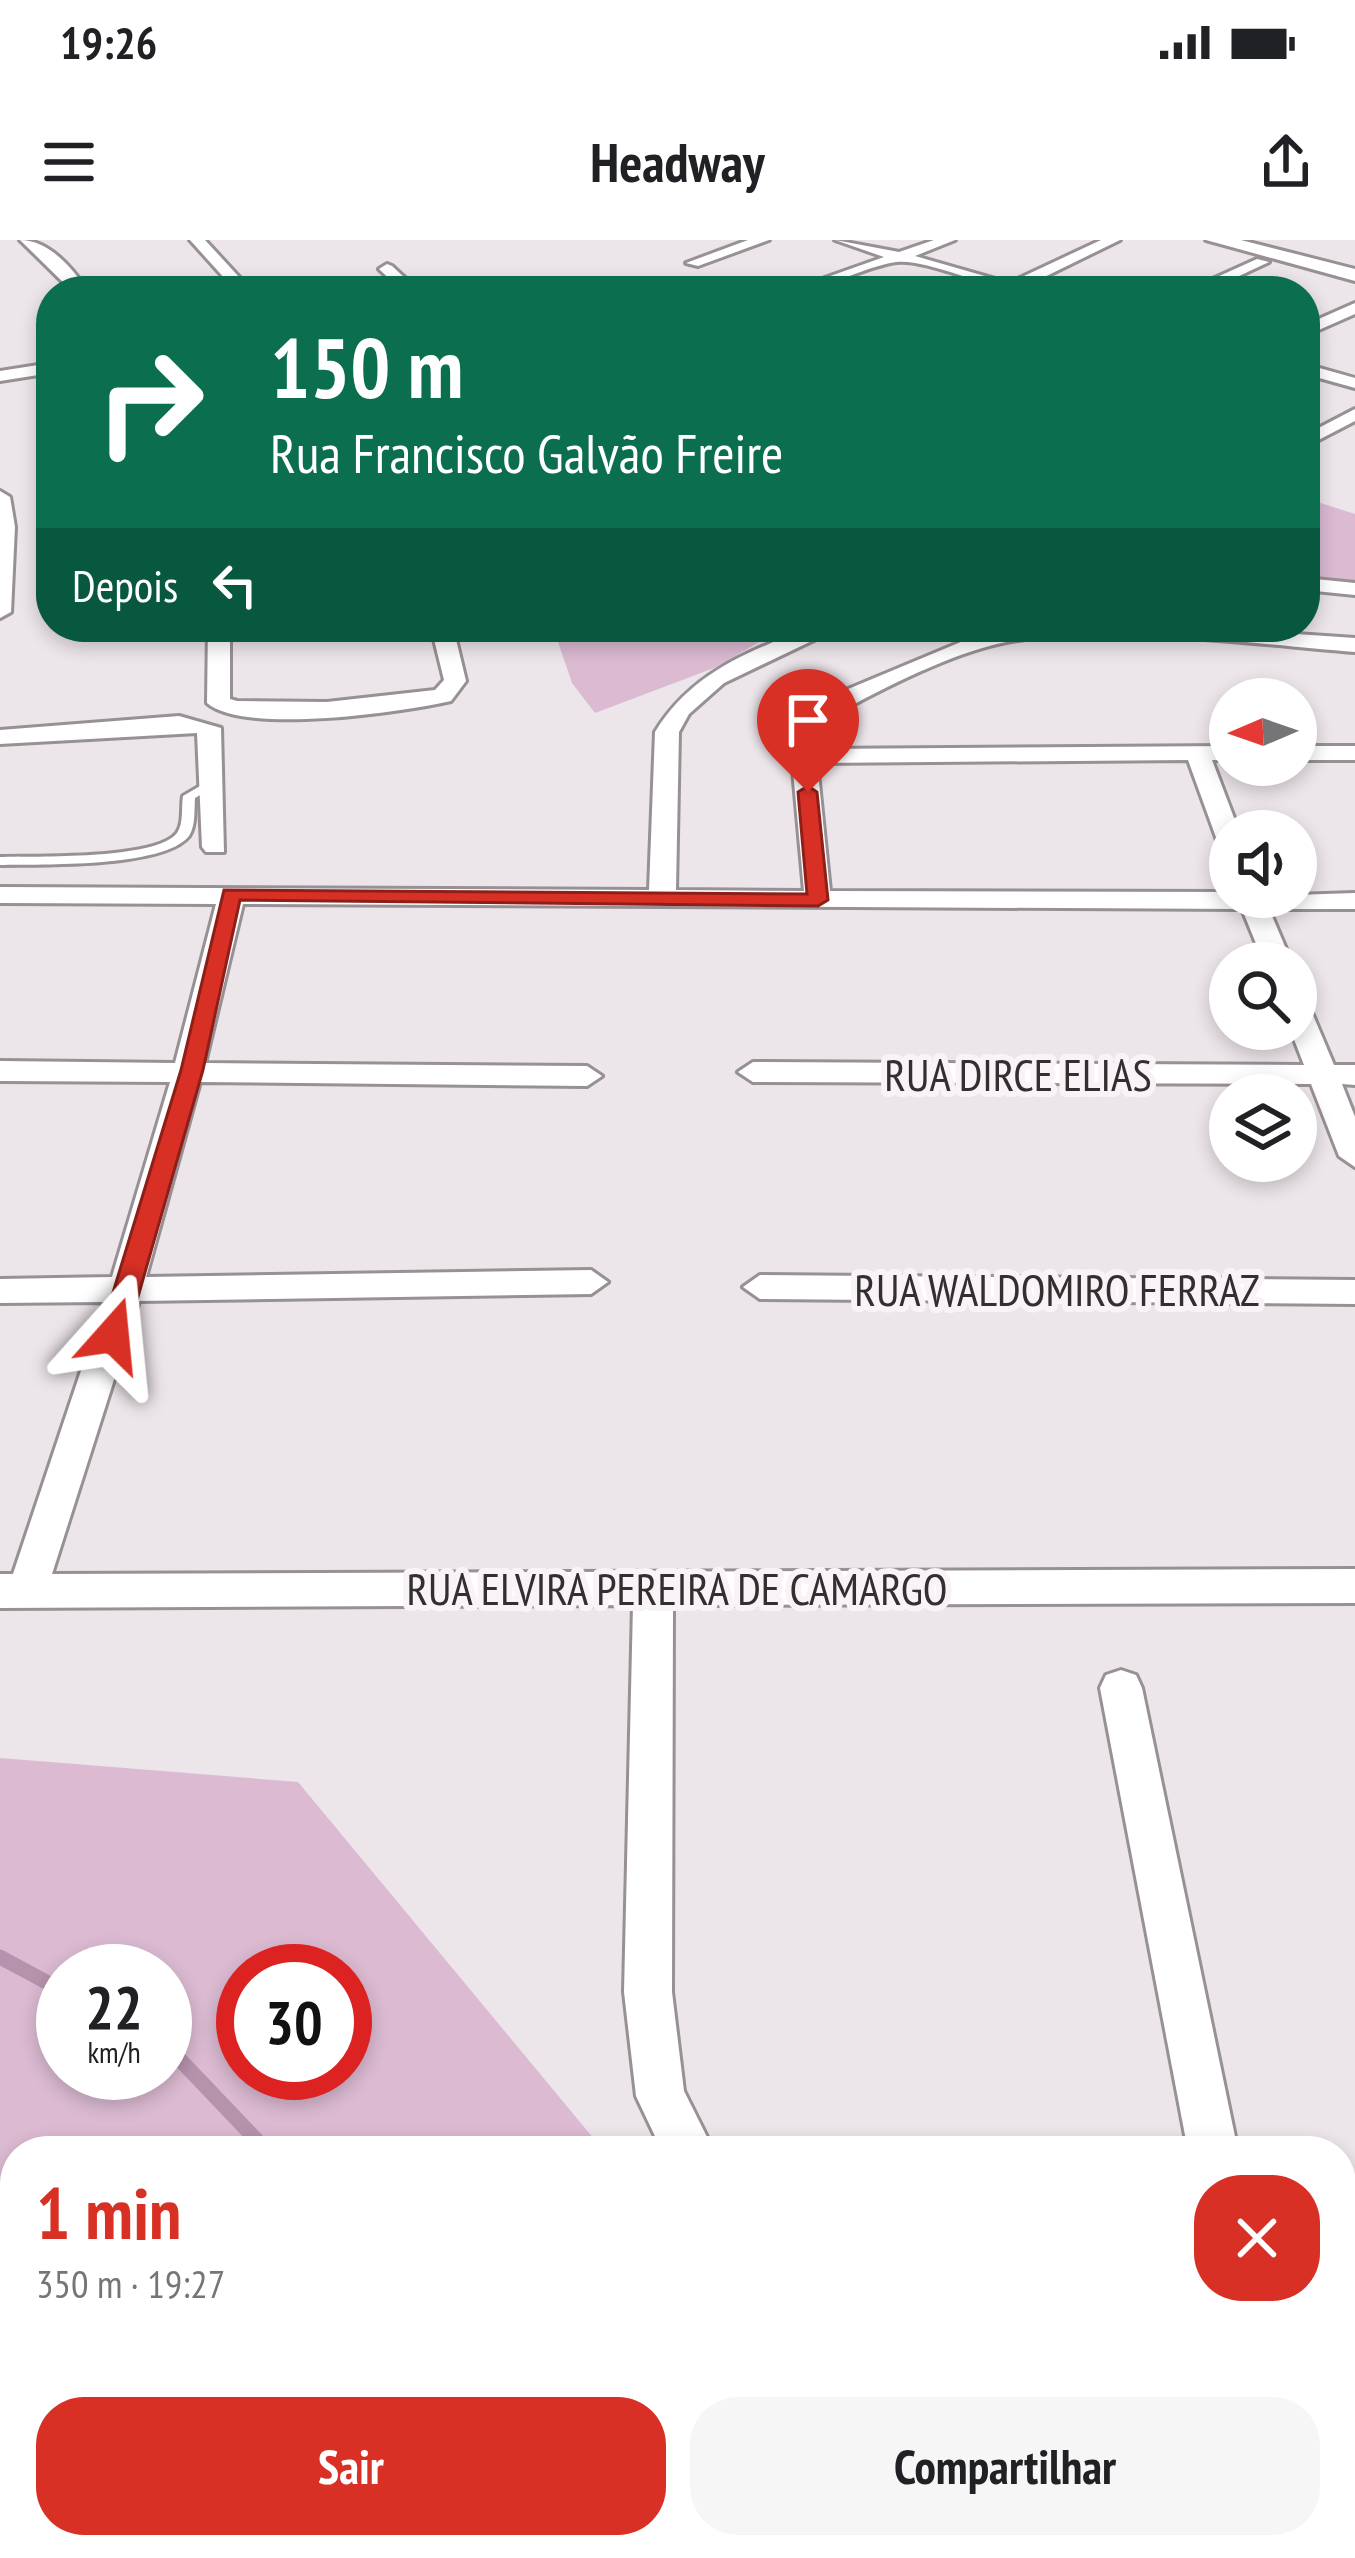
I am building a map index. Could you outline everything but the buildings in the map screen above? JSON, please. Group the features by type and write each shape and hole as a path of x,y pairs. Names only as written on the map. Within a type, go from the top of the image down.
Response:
{"street":[{"path":"27,240 70,276"},
{"path":"196,240 230,276"},
{"path":"693,263 762,240"},
{"path":"842,240 963,276"},
{"path":"841,276 948,240"},
{"path":"1040,276 1113,240"},
{"path":"1216,240 1355,271"},
{"path":"1243,240 1355,271"},
{"path":"1229,276 1262,262"},
{"path":"387,269 395,276"},
{"path":"1320,325 1355,308"},
{"path":"0,376 36,370"},
{"path":"1320,373 1355,383"},
{"path":"1320,434 1355,414"},
{"path":"0,497 5,527 0,613"},
{"path":"1320,586 1355,589"},
{"path":"219,642 219,703 234,710 427,699 454,687 445,642"},
{"path":"662,901 667,732 676,711 724,673 795,642"},
{"path":"818,900 802,737 815,716 979,642"},
{"path":"1313,642 1355,645"},
{"path":"0,737 200,724 213,734 215,847"},
{"path":"1317,753 1355,753"},
{"path":"1198,754 1219,810"},
{"path":"804,756 1209,754"},
{"path":"14,1591 128,1293 192,1070 232,894"},
{"path":"0,895 662,901 1209,899"},
{"path":"1317,900 1355,901"},
{"path":"1313,1050 1355,1156"},
{"path":"0,1071 587,1076"},
{"name":"RUA DIRCE ELIAS","path":"753,1072 1355,1075"},
{"path":"0,1291 128,1293 591,1282"},
{"name":"RUA WALDOMIRO FERRAZ","path":"760,1287 1355,1292"},
{"name":"RUA ELVIRA PEREIRA DE CAMARGO","path":"14,1591 1355,1586"},
{"path":"653,1588 648,1992 660,2096 681,2136"},
{"path":"1121,1688 1210,2136"}],"lane":[{"path":"0,861 122,855 172,845 187,828 189,796 212,785"}],"shaded area":[{"path":"1320,503 1355,514 1355,582 1320,578"},
{"path":"558,642 759,642 714,668 595,713 572,683"},
{"path":"0,1758 298,1782 592,2136 0,2136"}],"waterway":[{"path":"0,1957 36,1976"},
{"path":"192,2072 253,2136"}],"route":[{"path":"113,1335 192,1070 232,894 818,900 808,792"}]}
